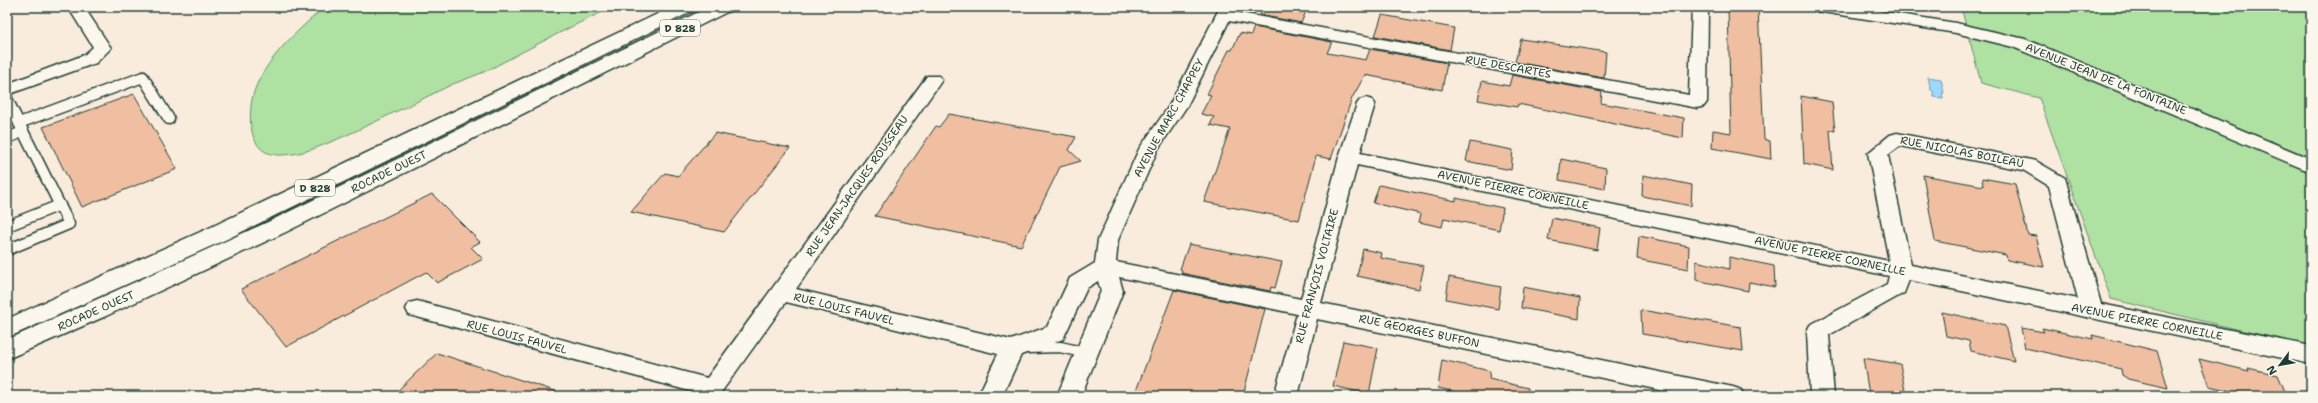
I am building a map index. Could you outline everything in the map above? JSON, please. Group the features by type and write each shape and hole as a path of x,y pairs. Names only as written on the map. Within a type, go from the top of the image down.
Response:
{"main road":[{"name":"ROCADE OUEST","path":"7,328 217,234 687,7"},
{"name":"ROCADE OUEST","path":"7,350 149,287 287,222 723,7"}],"street":[{"path":"7,90 90,59 102,48 76,7"},
{"name":"RUE DESCARTES","path":"1226,11 1698,102 1700,7"},
{"name":"AVENUE JEAN DE LA FONTAINE","path":"1822,7 1853,10 1956,28 2019,43 2065,60 2311,166"},
{"name":"AVENUE MARC CHAPPEY","path":"1069,396 1112,291 1105,267 1108,240 1150,149 1178,106 1226,11"},
{"name":"RUE JEAN-JACQUES ROUSSEAU","path":"781,293 933,80"},
{"name":"RUE FRANÇOIS VOLTAIRE","path":"1286,396 1349,157 1366,104"},
{"name":"RUE NICOLAS BOILEAU","path":"1901,270 1878,153 1897,139 2029,165 2058,183 2092,311"},
{"name":"AVENUE PIERRE CORNEILLE","path":"1349,157 2311,355"},
{"path":"990,396 1012,349 1055,333 1078,283 1105,267"},
{"name":"RUE GEORGES BUFFON","path":"1105,267 1733,396"},
{"path":"1822,396 1818,331 1896,288 1901,270"},
{"name":"RUE LOUIS FAUVEL","path":"417,309 712,388 781,293 1012,349"}],"lane":[{"path":"7,138 21,127 143,77 169,119"},
{"path":"7,99 69,224 7,250"},
{"path":"7,226 60,205"},
{"name":"RUE LOUIS FAUVEL","path":"1012,349 1060,347 1087,353"}],"green space":[{"path":"325,7 613,7 477,75 453,84 333,141 298,153 286,155 271,154 259,147 255,141 251,127 250,113 254,92 268,64 302,27"},
{"path":"1961,7 2311,7 2311,347 2111,299 2039,98 1981,83"}],"water":[{"path":"1928,77 1941,79 1944,93 1942,93 1943,98 1934,97"}],"building":[{"path":"1264,7 1308,7 1301,23 1260,15"},
{"path":"1728,7 1758,7 1764,139 1770,141 1771,159 1712,148 1713,130 1731,133"},
{"path":"1382,15 1454,28 1450,50 1375,36"},
{"path":"1254,27 1332,42 1327,53 1366,60 1370,49 1447,63 1442,90 1365,75 1352,98 1331,159 1316,156 1299,220 1204,202 1230,129 1210,125 1214,117 1201,114 1211,95 1207,94 1229,50 1232,50 1240,33 1251,35"},
{"path":"1521,39 1606,52 1604,78 1515,62"},
{"path":"1512,75 1602,92 1601,103 1684,118 1683,138 1518,104 1517,107 1478,100 1482,81 1509,86"},
{"path":"134,94 177,169 82,207 43,127"},
{"path":"1801,96 1832,102 1835,131 1830,130 1833,170 1804,164"},
{"path":"949,114 1076,137 1069,150 1081,161 1060,167 1021,246 875,216 936,126 939,127"},
{"path":"715,133 790,148 724,232 631,212 665,173 678,176"},
{"path":"1470,142 1513,150 1511,170 1466,161"},
{"path":"1561,159 1606,168 1605,189 1559,180"},
{"path":"1643,175 1692,185 1691,206 1642,196"},
{"path":"1923,175 1983,186 1982,178 2015,184 2028,235 2036,236 2044,267 2007,260 2006,255 1935,241"},
{"path":"1379,185 1456,201 1456,198 1503,208 1499,230 1444,218 1442,227 1419,222 1421,214 1373,203"},
{"path":"432,194 480,242 471,247 483,259 437,283 426,272 286,347 241,289"},
{"path":"1552,218 1600,228 1597,250 1548,240"},
{"path":"1639,236 1689,246 1688,269 1637,259"},
{"path":"1189,244 1282,262 1275,288 1271,287 1270,291 1181,273 1182,270 1180,269"},
{"path":"1363,249 1382,253 1381,258 1424,266 1419,289 1357,276"},
{"path":"1729,257 1774,266 1775,287 1749,282 1748,291 1696,280 1696,261 1729,269"},
{"path":"1449,277 1501,287 1498,309 1446,299"},
{"path":"1523,287 1580,298 1579,319 1521,308"},
{"path":"1174,290 1265,309 1243,396 1134,396"},
{"path":"1641,310 1741,327 1743,351 1642,334"},
{"path":"1942,312 2005,326 2014,361 1971,351 1969,341 1946,336"},
{"path":"2021,328 2044,332 2042,328 2093,339 2092,335 2157,351 2168,388 2128,379 2122,375 2121,369 2025,348"},
{"path":"1343,341 1378,348 1369,394 1333,386"},
{"path":"437,353 558,392 557,396 392,396"},
{"path":"1863,358 1900,364 1906,396 1869,394"},
{"path":"2199,359 2249,371 2248,368 2278,375 2287,396 2253,396 2209,386"},
{"path":"1442,360 1490,371 1489,379 1528,388 1527,396 1474,396 1438,388"}]}
